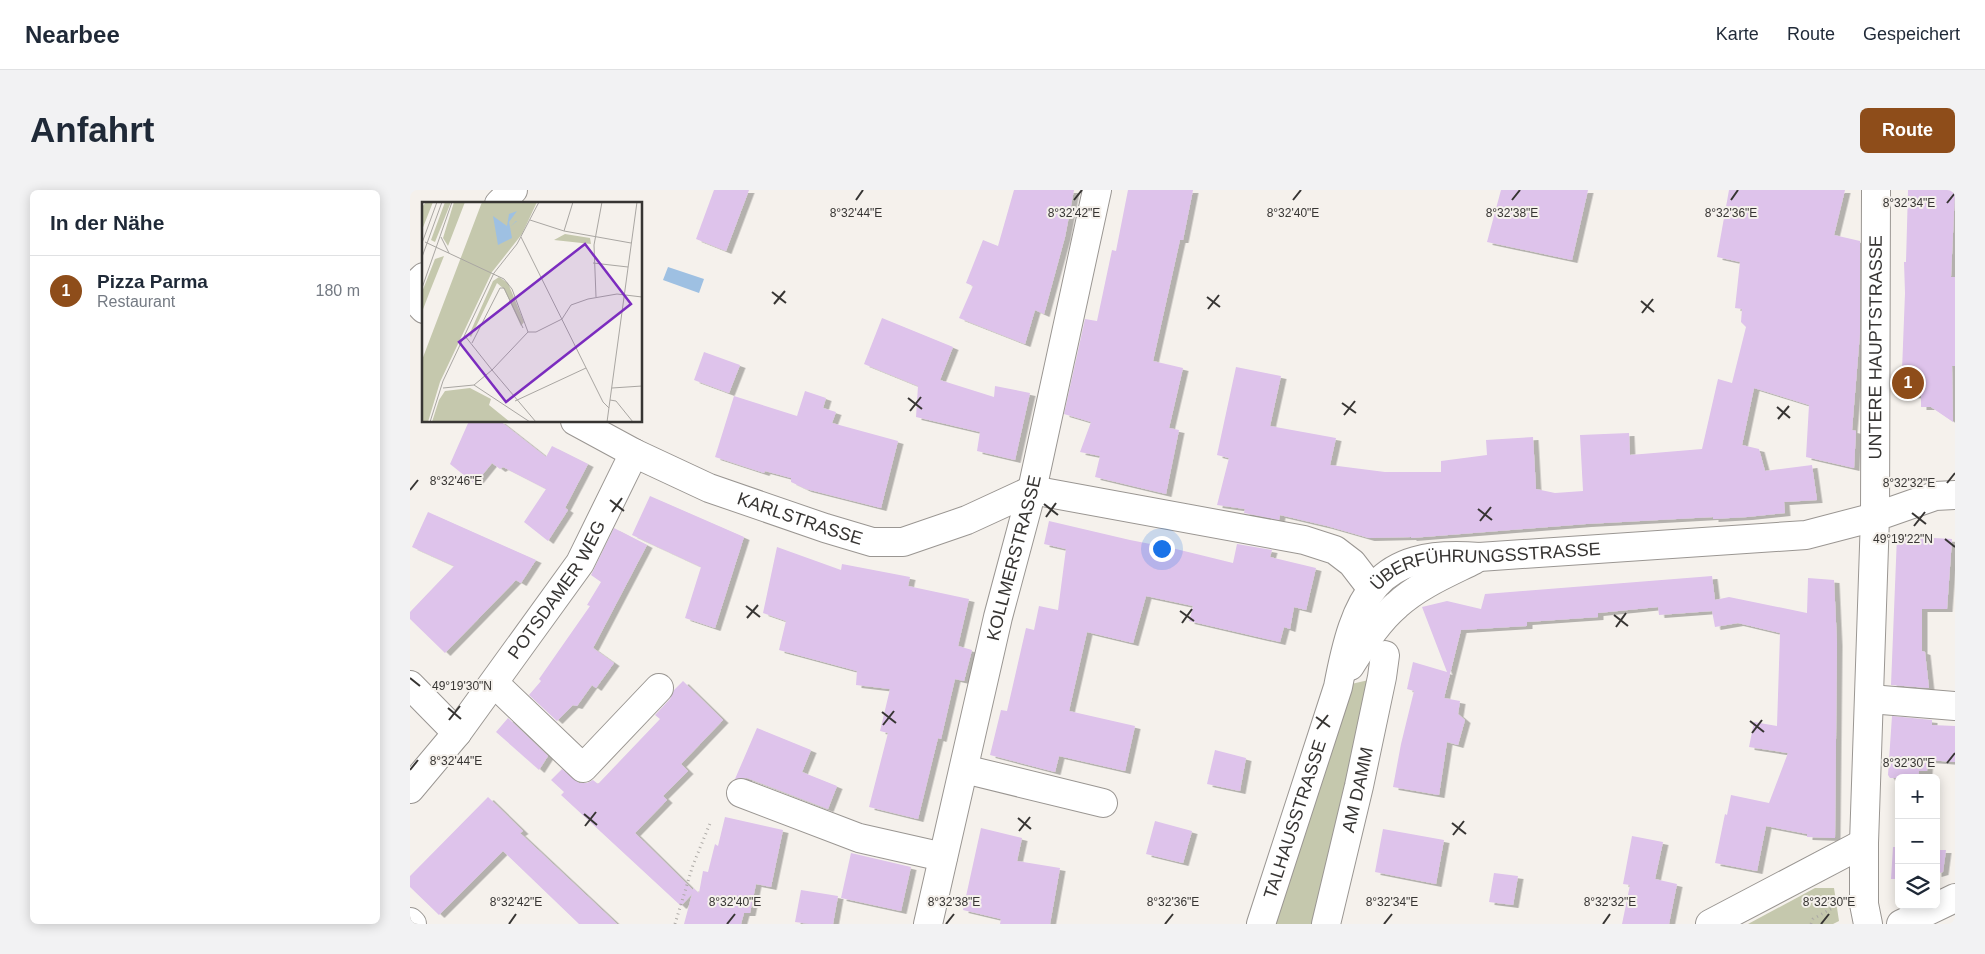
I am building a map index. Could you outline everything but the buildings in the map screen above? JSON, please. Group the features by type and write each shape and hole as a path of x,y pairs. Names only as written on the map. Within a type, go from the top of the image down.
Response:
{"street":[{"path":"501,202 513,190"},
{"name":"KOLLMERSTRASSE","path":"928,924 998,617 1032,490 1097,190"},
{"name":"UNTERE HAUPTSTRASSE","path":"1868,924 1864,904 1864,843 1875,517 1876,190"},
{"path":"410,290 422,279"},
{"path":"410,294 422,307"},
{"name":"KARLSTRASSE","path":"577,422 634,453 709,488 872,542 903,542 967,520 1032,490"},
{"name":"POTSDAMER WEG","path":"410,789 457,734 580,563 634,453"},
{"name":"ÜBERFÜHRUNGSSTRASSE","path":"1032,490 1304,540 1335,550 1352,563 1372,589 1380,579 1392,570 1408,563 1452,555 1479,557 1806,535 1875,517 1935,496 1955,495"},
{"path":"1377,646 1397,605 1415,591 1479,557"},
{"name":"AM DAMM","path":"1326,924 1359,786 1382,677 1372,589"},
{"name":"TALHAUSSTRASSE","path":"1261,924 1338,687 1344,654 1356,614 1372,589"},
{"name":"TALHAUSSTRASSE","path":"1338,687 1377,646"},
{"path":"494,683 583,768 659,688"},
{"path":"410,685 457,734"},
{"path":"1870,699 1955,706"},
{"path":"964,769 1103,803"},
{"path":"741,793 859,838 943,857"},
{"path":"1710,924 1864,843"},
{"path":"1901,924 1955,898"}],"path":[{"path":"675,924 693,865 711,821"}],"green space":[{"path":"1382,677 1326,924 1261,924 1338,687"},
{"path":"1815,888 1834,888 1839,921 1833,924 1748,924"}],"water":[{"path":"668,267 704,279 699,293 663,280"}],"place":[{"name":"Pizza Parma","path":"1908,383"}]}
